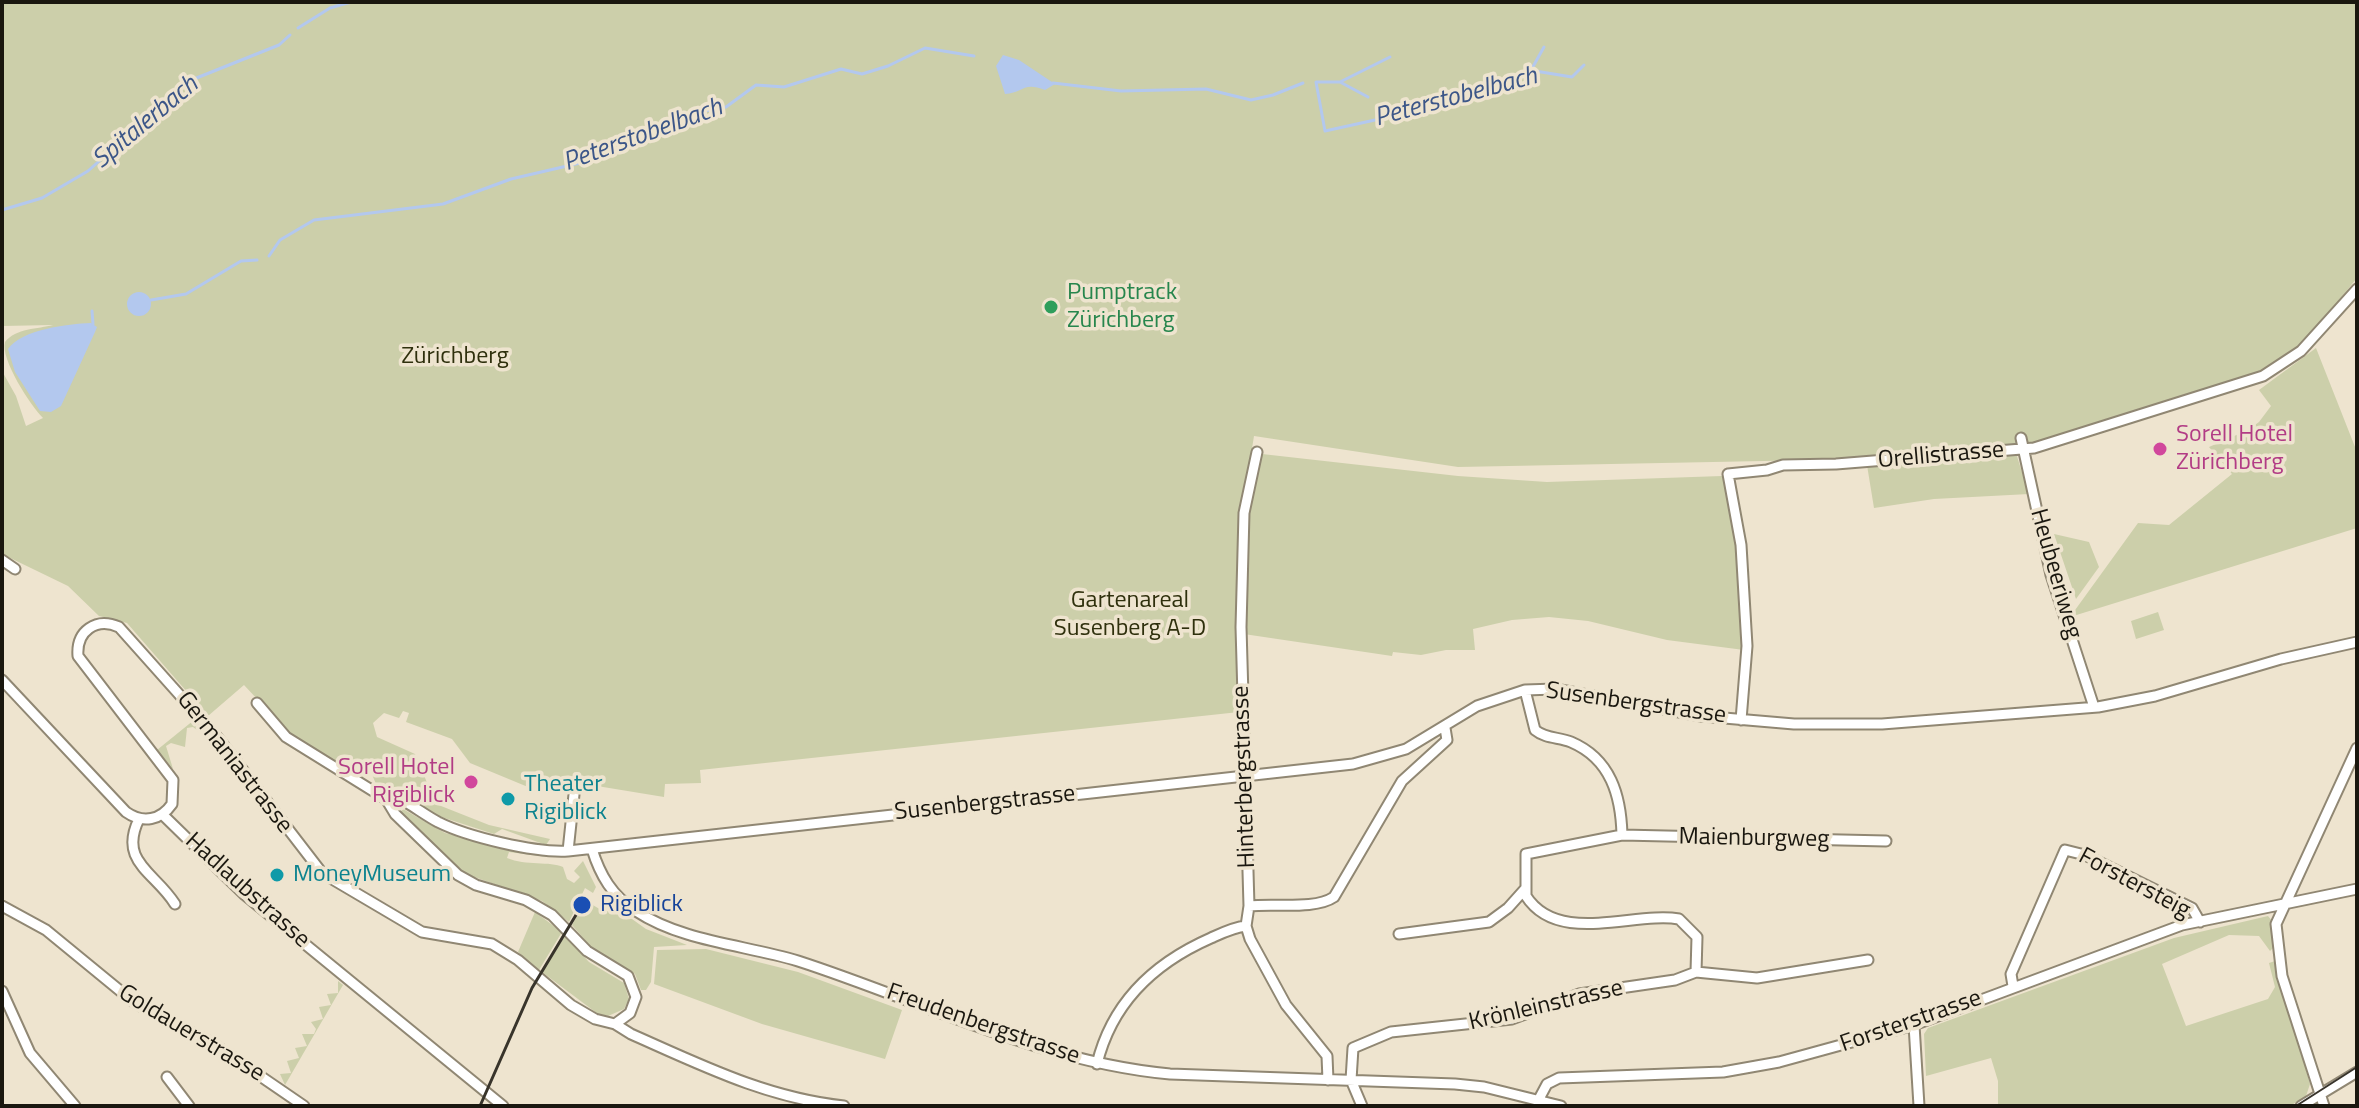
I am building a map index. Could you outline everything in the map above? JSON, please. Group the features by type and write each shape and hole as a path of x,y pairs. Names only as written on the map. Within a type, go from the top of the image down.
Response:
{"street":[{"name":"Orellistrasse","path":"1741,720 1747,646 1741,545 1728,474 1783,465 1836,464 2022,449 2263,376 2313,340 2357,289"},
{"name":"Heubeeriweg","path":"2021,438 2051,575 2094,707"},
{"name":"Hinterbergstrasse","path":"1246,926 1249,906 1244,775 1243,548 1247,493 1257,452"},
{"path":"2,560 15,569"},
{"name":"Germaniastrasse","path":"163,815 174,800 173,780 79,660 79,640 93,625 110,623 134,641 218,738 322,873 422,932 475,939 500,947 571,1005 595,1019 615,1024 631,1034 757,1088 788,1098 844,1106"},
{"name":"Susenbergstrasse","path":"592,849 1367,761 1406,749 1477,706 1525,690 1555,689 1741,720 1866,725 2094,707 2155,696 2281,659 2357,642"},
{"path":"2,680 84,770 126,812 139,819 131,838 138,862 175,904"},
{"path":"1525,690 1535,730 1580,747 1612,782 1620,798 1622,835 1528,853 1525,858 1525,889 1532,905 1555,918 1621,924 1668,918 1683,921 1697,937 1696,972 1757,978 1850,969 1868,960"},
{"path":"257,703 286,737 386,799 395,814 463,878 543,909 561,922 587,951 628,976 635,988 636,1001 630,1013 615,1024"},
{"path":"1249,906 1276,902 1317,904 1334,897 1402,781 1447,740 1445,728"},
{"path":"2324,1106 2282,976 2276,935 2282,905 2357,748"},
{"path":"568,851 575,785"},
{"path":"386,799 394,796 433,820 457,829 540,849 592,849"},
{"name":"Hadlaubstrasse","path":"139,819 163,815 245,895 503,1106"},
{"name":"Maienburgweg","path":"1622,835 1886,841"},
{"name":"Freudenbergstrasse","path":"592,849 598,868 612,891 635,911 663,926 796,961 1008,1038 1097,1064 1170,1074 1484,1087 1561,1106"},
{"name":"Forstersteig","path":"2013,986 2011,974 2065,850 2085,855 2192,908 2200,922"},
{"path":"1399,934 1489,922 1508,908 1525,889"},
{"name":"Forsterstrasse","path":"1539,1099 1547,1084 1559,1078 1674,1075 1750,1068 1914,1025 2182,925 2357,889"},
{"name":"Goldauerstrasse","path":"2,906 46,930 135,1003 212,1043 304,1106"},
{"path":"1097,1064 1112,1020 1136,988 1192,947 1246,926 1286,1005 1327,1056 1328,1080"},
{"name":"Krönleinstrasse","path":"1351,1080 1353,1048 1378,1036 1512,1019 1579,994 1675,980 1696,972"},
{"path":"2,991 30,1053 75,1106"},
{"path":"1914,1025 1919,1106"},
{"path":"2301,1106 2357,1072"},
{"path":"167,1077 189,1106"},
{"path":"1351,1080 1362,1106"}],"green space":[{"name":"Zürichberg","path":"2,2 2357,2 2357,278 2306,338 2287,355 2261,370 2232,384 2167,407 2014,447 2029,494 1934,499 1874,508 1866,459 1458,467 1254,436 1242,511 1262,454 1458,476 1547,482 1722,476 1737,528 1744,650 1667,640 1588,621 1549,617 1512,620 1473,629 1475,650 1446,650 1421,655 1393,652 1392,656 1237,633 1239,712 700,770 701,783 665,784 664,797 530,775 528,787 470,763 452,739 406,722 409,713 403,711 399,718 384,713 373,723 377,737 415,754 436,804 489,825 550,839 546,845 502,829 494,834 432,814 409,798 376,784 371,772 362,779 287,731 244,685 208,716 127,623 99,616 68,586 2,554 2,371 16,396 26,426 43,418 12,370 5,342 21,332 53,325 2,326"},
{"path":"2316,348 2357,452 2357,528 2070,617 2138,523 2169,525 2232,474 2209,447 2259,422 2271,406 2259,390"},
{"path":"2054,534 2089,542 2099,567 2076,599"},
{"path":"2158,612 2164,630 2136,639 2131,621"},
{"path":"194,720 211,741 193,727 187,728 185,747 171,743 166,746 173,769 157,750"},
{"path":"403,809 445,833 547,857 509,852 507,858 563,867 567,879 574,883 580,877 574,871 583,861 596,887 593,893 585,888 569,922 542,901 466,874 400,812"},
{"path":"591,904 603,911 606,908 618,909 646,929 687,945 654,947 651,982 646,990 641,990 635,974 591,947 572,925 580,911 585,913"},
{"path":"535,912 562,932 539,970 518,952"},
{"path":"2268,916 2273,922 2273,948 2270,951 2259,936 2229,935 2162,964 2186,1026 2268,999 2275,987 2269,963 2275,961 2310,1084 2306,1096 2290,1106 1998,1106 1998,1081 1991,1058 1926,1076 1924,1034 1928,1028 2174,938"},
{"path":"565,936 589,962 624,983 629,999 624,1009 608,1016 598,1014 542,972"},
{"path":"706,949 798,972 902,1010 885,1059 762,1024 654,984 657,950"},
{"path":"338,981 343,985 285,1085 280,1074 291,1073 287,1061 299,1058 295,1048 307,1046 302,1034 314,1034 316,1029 311,1022 323,1019 319,1007 331,1005 327,994 338,993"}],"water":[{"path":"1003,55 1019,60 1055,84 1045,90 1027,87 1005,94 996,66"},
{"path":"139,292 148,295 151,304 148,313 139,316 130,313 127,304 130,295"},
{"path":"91,323 97,327 61,406 51,412 40,411 15,372 8,349 34,332"}],"waterway":[{"name":"Spitalerbach","path":"298,28 330,8 351,2"},
{"name":"Spitalerbach","path":"2,210 42,198 88,171 189,81 279,45 290,35"},
{"path":"1530,72 1544,47"},
{"name":"Peterstobelbach","path":"269,256 280,240 314,220 443,204 511,179 580,163 661,134 684,115 726,107 756,85 784,87 841,69 862,74 888,66 925,48 974,56"},
{"path":"1340,82 1390,57"},
{"name":"Peterstobelbach","path":"1368,97 1340,82 1316,82 1325,131 1484,96 1535,71 1572,77 1584,65"},
{"name":"Peterstobelbach","path":"1053,83 1121,91 1206,89 1251,100 1303,83"},
{"name":"Peterstobelbach","path":"151,300 186,294 241,261 257,260"},
{"path":"92,311 93,324"}],"tram line":[{"path":"2296,1106 2357,1067"}],"railway":[{"path":"480,1106 532,988 582,905"}],"place":[{"name":"Pumptrack Zürichberg","path":"1051,307"},
{"name":"Sorell Hotel Zürichberg","path":"2160,449"},
{"name":"Sorell Hotel Rigiblick","path":"471,782"},
{"name":"Theater Rigiblick","path":"508,799"},
{"name":"MoneyMuseum","path":"277,875"},
{"name":"Rigiblick","path":"582,905"}],"park label":[{"name":"Gartenareal Susenberg A-D","path":"1130,615"}]}
